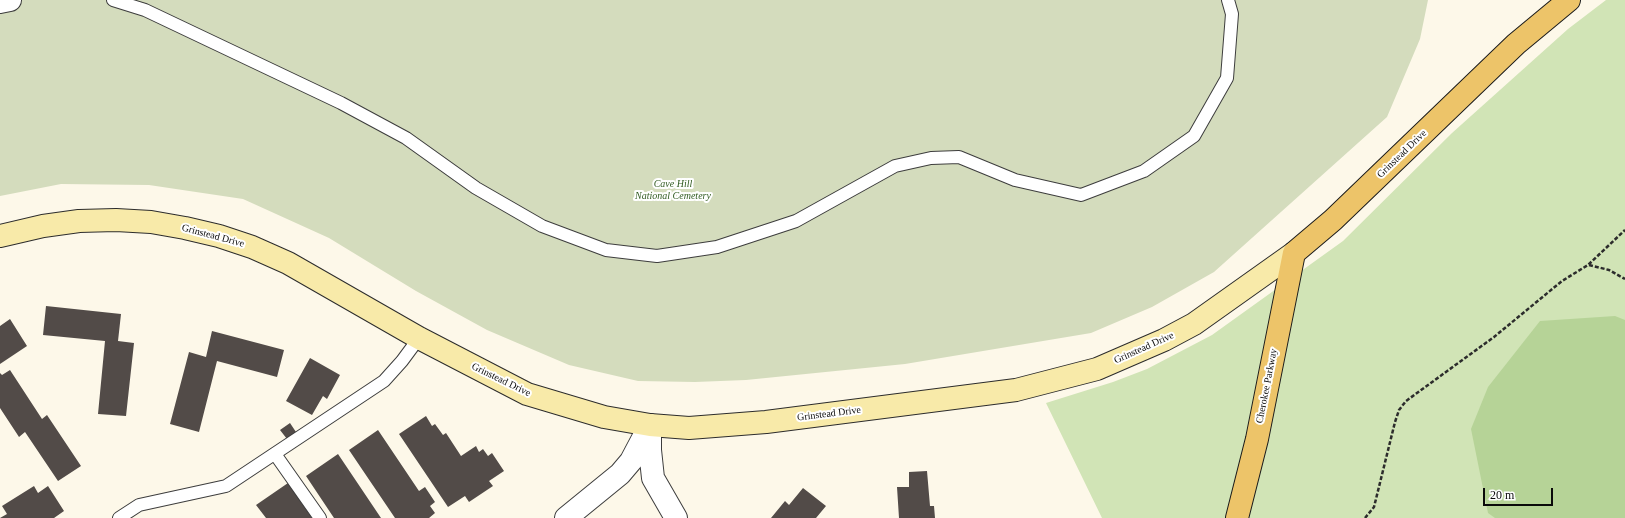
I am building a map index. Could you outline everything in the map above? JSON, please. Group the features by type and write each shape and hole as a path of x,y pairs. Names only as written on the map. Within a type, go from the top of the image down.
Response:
{"main road":[{"name":"Grinstead Drive","path":"0,236 43,226 79,221 116,220 151,222 219,236 252,247 288,263 419,338 527,394 589,413 650,425 689,428 766,422 1016,390 1097,369 1164,340 1194,324 1294,253 1333,220 1516,44 1569,0"},
{"name":"Cherokee Parkway","path":"1237,518 1256,439 1294,253"}],"street":[{"path":"0,2 10,0"},
{"path":"566,518 620,474 631,461 650,425"},
{"path":"650,425 650,450 654,478 676,518"}],"lane":[{"path":"113,0 145,10 341,103 406,138 476,188 542,226 606,250 656,256 717,247 796,221 895,166 931,158 959,157 1015,180 1081,195 1144,171 1194,136 1227,78 1232,14 1228,0"},
{"path":"119,518 139,504 226,486 384,381 402,361 419,338"},
{"path":"275,454 320,518"}],"path":[{"path":"1365,518 1374,507 1399,410 1406,401 1494,337 1562,281 1588,265 1625,230"},
{"path":"1588,265 1609,270 1625,279"}],"green space":[{"name":"Cave Hill National Cemetery","path":"0,0 1428,0 1420,39 1387,117 1214,272 1152,307 1091,333 905,364 746,380 695,382 638,381 569,365 487,330 416,291 329,238 243,199 149,185 61,184 0,196"},
{"path":"1606,0 1625,0 1625,518 1102,518 1046,403 1113,382 1147,369 1212,335 1343,241 1452,133 1568,29"},
{"path":"1615,316 1625,320 1625,518 1495,518 1488,513 1471,429 1488,387 1540,321"}],"building":[{"path":"46,306 121,314 118,341 134,343 126,416 98,414 105,341 43,335"},
{"path":"10,319 27,346 0,364 0,326"},
{"path":"212,331 284,350 277,377 217,361 199,432 170,424 189,352 206,357"},
{"path":"310,358 340,375 327,399 323,396 312,415 286,401"},
{"path":"10,370 42,419 47,415 81,466 58,481 25,432 19,437 0,408 0,373 2,375"},
{"path":"426,416 432,426 435,424 443,435 446,433 461,456 476,446 479,452 483,449 488,456 492,453 504,471 489,481 493,486 469,502 465,496 448,507 399,434"},
{"path":"290,423 296,432 287,439 280,430"},
{"path":"378,430 419,491 425,487 435,502 430,506 435,513 429,518 395,518 349,450"},
{"path":"338,454 381,518 334,518 306,476"},
{"path":"927,471 930,506 934,506 935,518 899,518 897,487 909,487 909,472"},
{"path":"288,483 312,518 266,518 256,505"},
{"path":"34,486 38,493 48,486 64,511 54,518 0,518 7,514 2,506"},
{"path":"803,488 826,506 816,518 771,518 785,501 789,505"}]}
